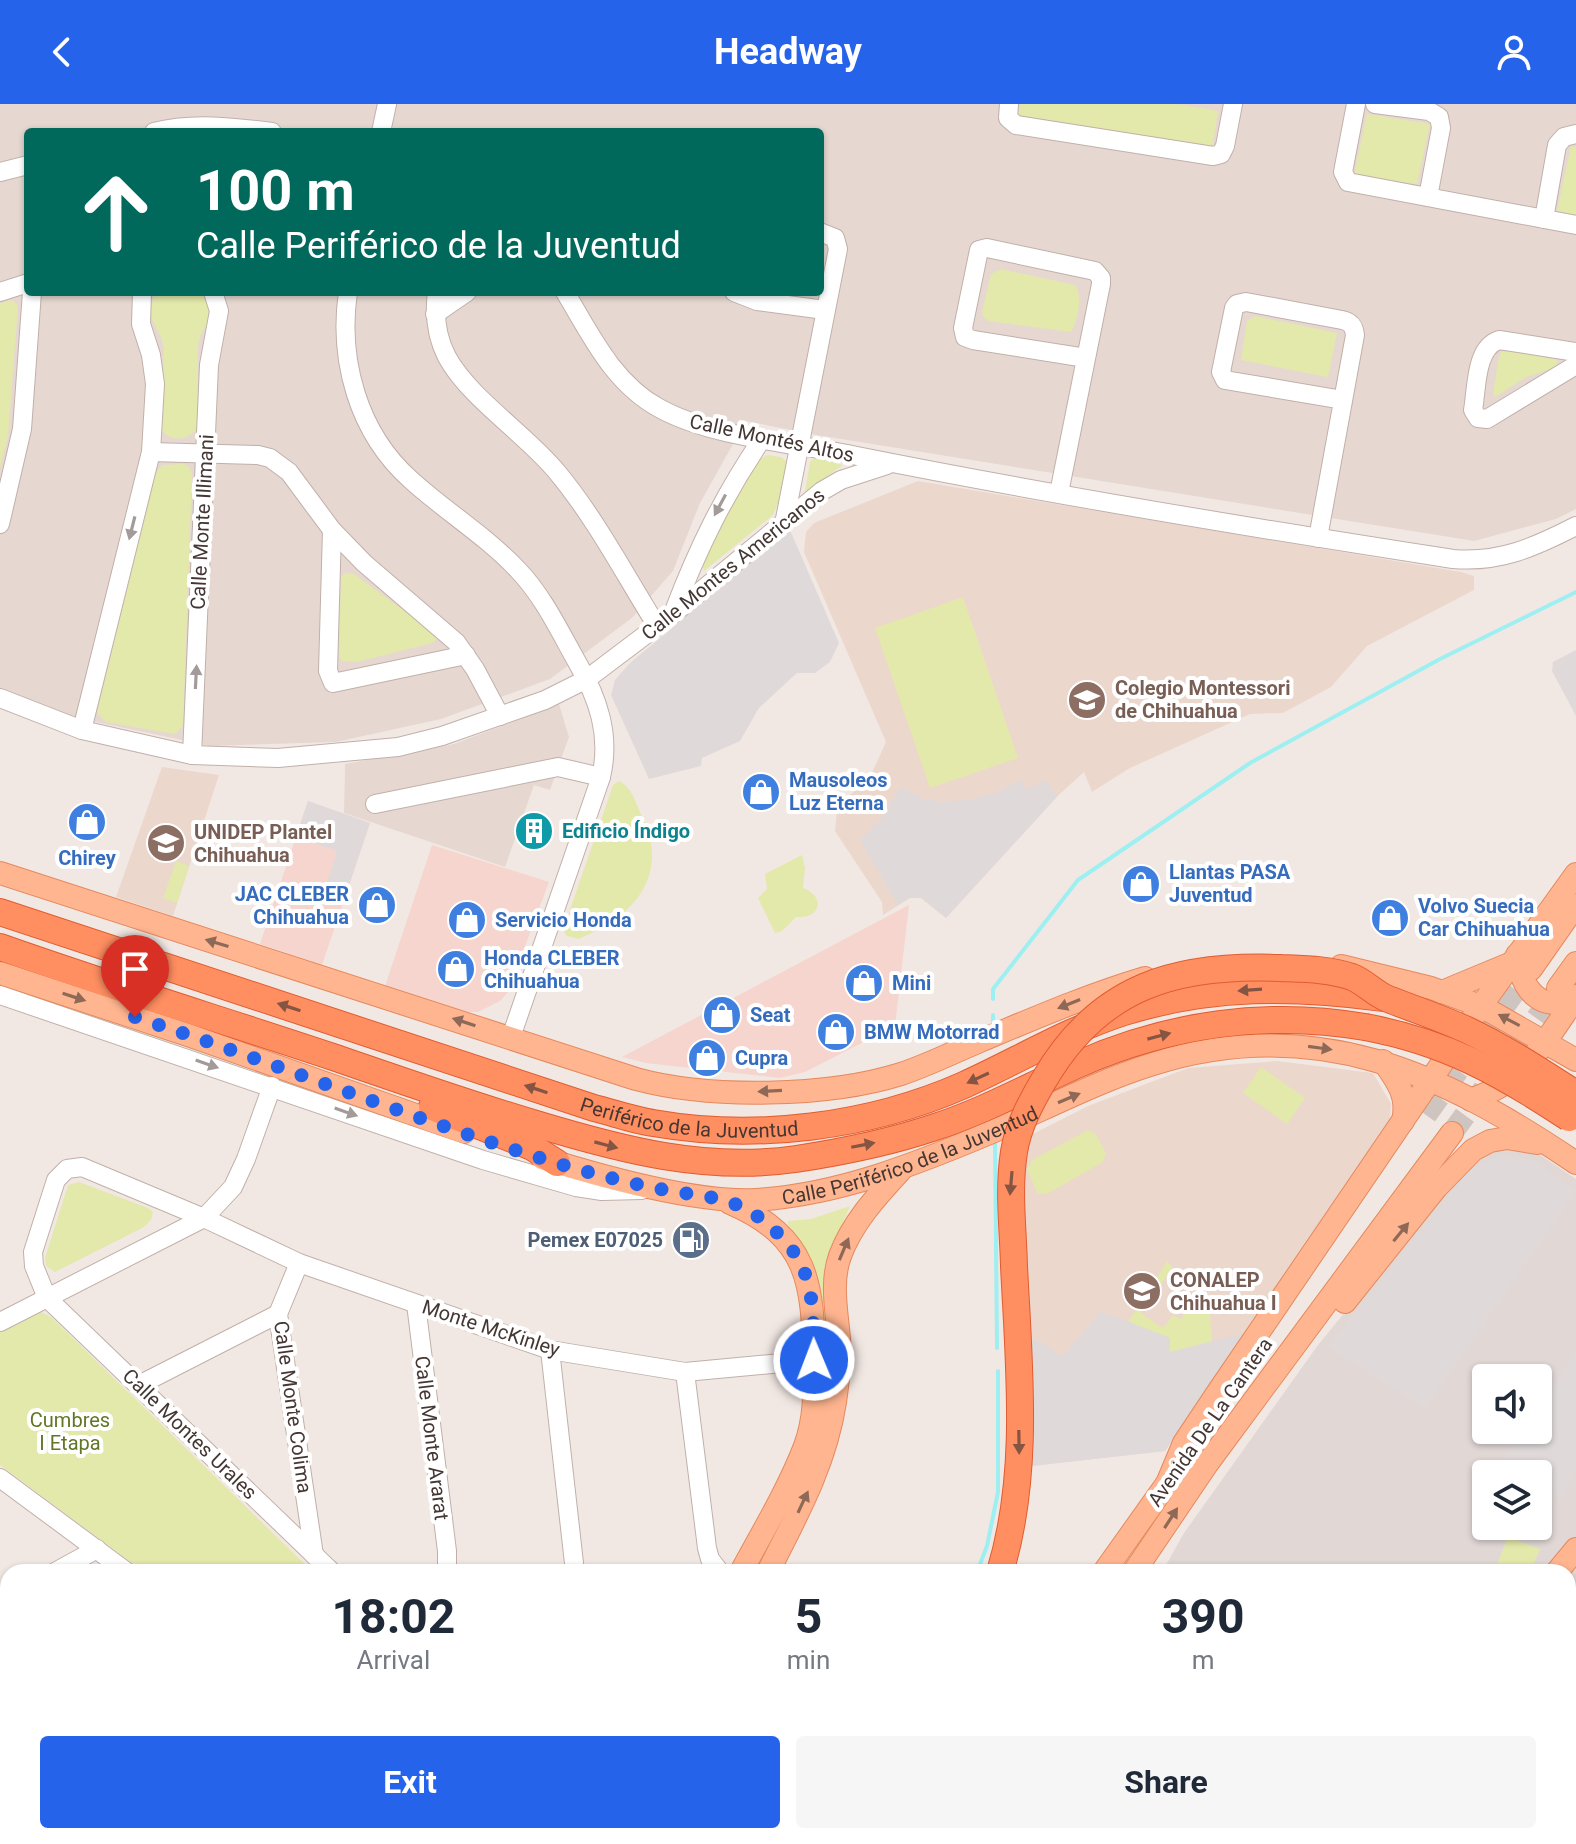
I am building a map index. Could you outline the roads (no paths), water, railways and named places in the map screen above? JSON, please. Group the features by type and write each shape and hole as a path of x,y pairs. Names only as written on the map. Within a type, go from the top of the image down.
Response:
{"highway":[{"name":"Periférico de la Juventud","path":"0,912 594,1108 652,1123 691,1128 744,1131 792,1128 897,1110 961,1086 1089,1026 1124,1013 1184,998 1255,989 1296,988 1383,998"},
{"name":"Periférico de la Juventud","path":"0,947 510,1116 609,1146 700,1163 794,1159 886,1141 988,1107 1081,1063 1132,1043 1182,1030 1265,1019 1335,1022 1403,1034 1445,1048 1574,1112"},
{"path":"0,955 38,960"},
{"path":"1003,1564 1020,1479 1018,1339 1009,1193 1014,1148 1028,1107 1051,1067 1100,1012 1129,992 1195,971 1262,968 1321,970 1353,977 1383,998 1469,1031 1518,1057 1574,1112"},
{"path":"305,1048 406,1096 532,1147 557,1163"}],"main road":[{"path":"0,873 84,903 662,1086 722,1093 778,1091 833,1086 900,1074 1084,998 1187,968 1301,960 1372,972 1481,1006 1576,1060"},
{"path":"1570,994 1564,1002 1539,999 1519,976 1520,962 1576,874"},
{"path":"1166,1486 1192,1431 1481,1006 1576,905"},
{"path":"1436,990 1520,962"},
{"path":"1471,1100 1503,1085 1546,1041 1570,994 1576,963"},
{"name":"Calle Periférico de la Juventud","path":"0,973 203,1040 397,1120 664,1190 717,1197 753,1200 854,1183 902,1168 1123,1075 1187,1055 1271,1044 1319,1048 1386,1062 1471,1100 1544,1141 1576,1163"},
{"path":"1403,1121 1407,1105 1404,1094 1386,1062 1410,1058 1426,1048 1438,1035 1442,1020 1436,990"},
{"path":"1207,1464 1242,1431 1436,1188 1473,1150 1490,1141 1507,1138 1544,1141 1537,1108 1543,1092 1563,1074 1576,1073"},
{"name":"Avenida De La Cantera","path":"1110,1564 1426,1115"},
{"name":"Avenida De La Cantera","path":"1139,1564 1207,1464 1452,1133"},
{"path":"772,1564 806,1498 823,1455 835,1404 840,1355 835,1289 839,1257 855,1226 902,1168"},
{"path":"717,1197 755,1214 797,1254 808,1278 813,1308 815,1403 806,1444 788,1485 745,1564"}],"street":[{"path":"382,128 387,104"},
{"path":"1009,104 1008,118 1016,125 1213,156 1221,154 1225,146 1233,104"},
{"path":"1356,104 1343,172 1345,180 1576,225"},
{"path":"1375,104 1429,111 1439,117 1441,128 1428,197"},
{"path":"169,128 214,128"},
{"path":"1544,219 1557,145 1564,137 1576,134"},
{"path":"0,172 24,166"},
{"path":"784,524 838,249 835,238 824,234"},
{"path":"1059,493 1101,284 1099,273 987,248 979,250 963,328 965,337 1086,358"},
{"path":"0,292 24,284"},
{"path":"0,524 19,449 32,296"},
{"path":"82,730 151,452 155,384 151,355 141,324 142,296"},
{"name":"Calle Monte Illimani","path":"192,755 210,354 219,311 214,296"},
{"path":"348,296 344,326 346,351 359,407 369,428 408,478 519,571 542,601 587,679 604,731 606,755 601,777 511,1037"},
{"path":"437,296 435,314 441,345 454,367 557,472 657,626"},
{"path":"435,314 461,296"},
{"name":"Calle Montés Altos","path":"567,296 610,365 637,393 678,418 762,439 893,463"},
{"path":"744,296 757,301 825,310"},
{"path":"1318,538 1355,335 1352,325 1342,320 1246,302 1237,304 1221,372 1225,380 1343,400"},
{"path":"1576,352 1499,340 1493,342 1483,354 1475,414 1478,418 1487,419 1576,365"},
{"path":"673,614 707,531 730,487 762,439"},
{"path":"151,452 258,455 280,464 332,530 379,578 445,631 466,655 500,716"},
{"name":"Calle Montes Americanos","path":"0,698 82,730 192,755 278,758 398,747 442,736 545,700 587,679 673,614 822,491 841,480 893,463 1453,559 1484,560 1519,553 1576,526"},
{"path":"332,530 328,671 333,683 466,655"},
{"path":"375,804 558,767 601,777"},
{"path":"0,995 272,1086 397,1120 483,1160 576,1187 602,1191 664,1190"},
{"path":"0,1322 204,1218 233,1187 272,1086"},
{"name":"Monte McKinley","path":"47,1298 34,1266 33,1252 56,1180 67,1169 82,1167 204,1218 299,1263 550,1350 685,1372 840,1355"},
{"name":"Calle Monte Colima","path":"299,1263 278,1314 314,1555"},
{"name":"Calle Montes Urales","path":"47,1298 324,1564"},
{"name":"Calle Monte Ararat","path":"416,1304 447,1564"},
{"path":"139,1385 278,1314"},
{"path":"550,1350 574,1564"},
{"path":"685,1372 707,1548 714,1564"},
{"path":"0,1478 117,1564"},
{"path":"70,1564 97,1549"}],"waterway":[{"path":"993,999 993,989 1078,880 1250,763 1440,659 1576,592"},
{"path":"993,1015 993,1022"},
{"path":"995,1139 997,1348"},
{"path":"980,1564 998,1492 998,1371"}],"tunnel":[{"path":"1426,1115 1531,969"},
{"path":"1517,1045 1558,989"},
{"path":"1452,1133 1484,1089"}],"place":[{"name":"Colegio Montessori de Chihuahua","path":"1087,700"},
{"name":"Mausoleos Luz Eterna","path":"761,792"},
{"name":"Chirey","path":"87,822"},
{"name":"Edificio Índigo","path":"534,831"},
{"name":"UNIDEP Plantel Chihuahua","path":"166,843"},
{"name":"Llantas PASA Juventud","path":"1141,884"},
{"name":"JAC CLEBER Chihuahua","path":"377,905"},
{"name":"Volvo Suecia Car Chihuahua","path":"1390,918"},
{"name":"Servicio Honda","path":"467,920"},
{"name":"Honda CLEBER Chihuahua","path":"456,969"},
{"name":"Mini","path":"864,983"},
{"name":"Seat","path":"722,1015"},
{"name":"BMW Motorrad","path":"836,1032"},
{"name":"Cupra","path":"707,1058"},
{"name":"Pemex E07025","path":"691,1240"},
{"name":"CONALEP Chihuahua I","path":"1142,1291"}],"park label":[{"name":"Cumbres I Etapa","path":"70,1432"}]}
